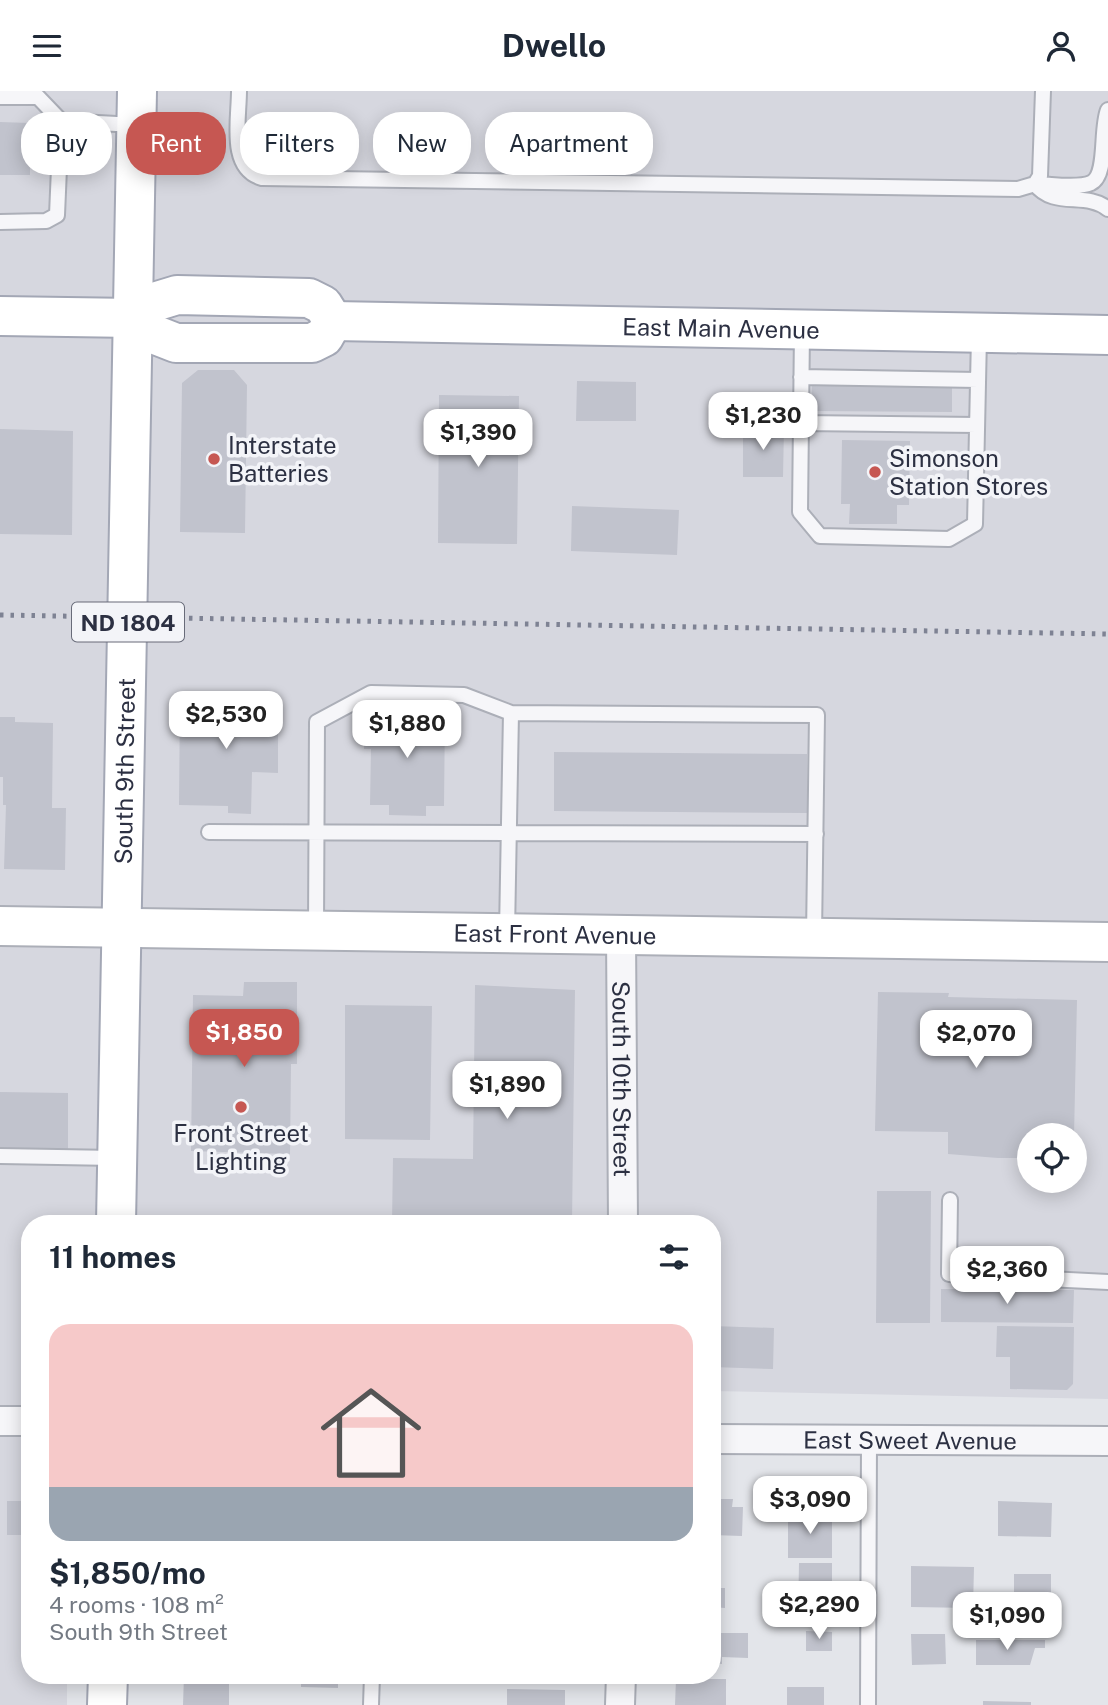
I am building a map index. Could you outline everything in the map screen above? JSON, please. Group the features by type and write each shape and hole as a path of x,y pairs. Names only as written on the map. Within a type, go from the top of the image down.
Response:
{"main road":[{"name":"ND 1804","path":"134,319 137,108"},
{"path":"0,316 134,319"},
{"name":"East Main Avenue","path":"134,319 160,338 202,343 312,344 324,337 333,321 1108,335"},
{"name":"South 9th Street","path":"116,1215 134,319"},
{"name":"East Front Avenue","path":"0,926 1108,941"},
{"path":"107,1705 108,1684"}],"street":[{"name":"South 10th Street","path":"621,934 623,1215"},
{"path":"0,1421 21,1422"},
{"name":"East Sweet Avenue","path":"721,1439 1108,1441"},
{"path":"620,1705 621,1684"}],"lane":[{"path":"239,91 239,156 247,172 262,178 1018,189 1035,184 1089,184 1099,178 1103,167 1103,127 1108,110"},
{"path":"1035,184 1042,166 1043,91"},
{"path":"0,97 38,97 52,112"},
{"path":"112,112 137,108"},
{"path":"0,222 46,221 57,215 59,175"},
{"path":"1035,184 1049,197 1108,200"},
{"path":"1091,200 1108,209"},
{"path":"802,329 800,512 820,536 949,540 975,524 979,333"},
{"path":"801,377 978,380"},
{"path":"801,423 843,418 918,418 977,425"},
{"path":"316,930 317,722 371,693 464,695 511,713 817,715 814,937"},
{"path":"507,933 511,713"},
{"path":"209,832 816,834"},
{"path":"0,1156 117,1158"},
{"path":"950,1201 949,1274 1108,1282"},
{"path":"868,1705 869,1441"},
{"path":"371,1705 372,1684"}],"shaded area":[{"path":"0,91 1108,91 1108,1399 721,1391 721,1215 21,1215 21,1684 67,1684 67,1705 0,1705"}],"building":[{"path":"0,122 21,123 21,175 0,175"},
{"name":"Interstate Batteries","path":"198,370 234,370 247,385 245,533 180,532 182,383"},
{"path":"812,380 952,382 952,412 811,411"},
{"path":"577,381 636,382 636,421 576,421"},
{"path":"439,395 519,396 517,544 438,543"},
{"path":"743,427 784,427 783,477 743,477"},
{"path":"0,429 73,431 72,535 0,534"},
{"path":"842,440 910,441 909,505 897,505 897,524 849,524 850,504 841,504"},
{"path":"572,506 679,510 677,555 571,551"},
{"path":"180,700 278,701 278,773 252,772 251,814 228,813 228,806 179,805"},
{"path":"371,710 445,710 444,806 426,806 426,816 389,815 389,805 370,805 371,749 364,749 364,721 371,721"},
{"path":"0,717 15,717 15,722 53,723 52,808 66,808 65,870 4,869 6,805 3,805 3,777 0,777"},
{"path":"554,752 807,754 807,813 554,811"},
{"name":"Front Street Lighting","path":"244,982 297,982 297,1064 291,1064 290,1154 191,1151 193,995 243,996"},
{"path":"475,985 575,990 572,1215 392,1215 393,1158 473,1159"},
{"path":"878,992 949,993 948,997 1077,1000 1074,1123 1017,1123 1017,1158 948,1154 948,1132 875,1131"},
{"path":"345,1005 432,1006 430,1140 345,1139"},
{"path":"0,1092 68,1093 68,1153 0,1151"},
{"path":"877,1191 931,1191 930,1323 876,1323"},
{"path":"941,1289 1074,1290 1073,1323 941,1322"},
{"path":"721,1326 774,1328 773,1369 721,1367"},
{"path":"997,1326 1074,1327 1073,1384 1067,1390 1010,1389 1010,1357 996,1357"},
{"path":"721,1499 733,1499 732,1507 743,1507 742,1536 721,1535"},
{"path":"7,1501 21,1501 21,1535 7,1535"},
{"path":"998,1501 1052,1503 1051,1537 998,1536"},
{"path":"788,1514 832,1515 832,1558 788,1558"},
{"path":"799,1563 832,1563 832,1617 798,1617"},
{"path":"911,1566 974,1567 973,1608 911,1607"},
{"path":"1014,1574 1051,1574 1051,1625 1014,1625"},
{"path":"721,1588 725,1588 725,1608 721,1608"},
{"path":"806,1631 832,1632 832,1651 806,1651"},
{"path":"721,1633 748,1633 748,1658 722,1657 722,1664"},
{"path":"911,1634 945,1634 946,1664 912,1665"},
{"path":"976,1640 1045,1640 1045,1648 1035,1648 1030,1665 976,1665"},
{"path":"721,1679 726,1679 726,1705 675,1705 676,1684 721,1684"},
{"path":"184,1684 229,1684 229,1705 183,1705"},
{"path":"301,1684 338,1684 338,1688 301,1687"},
{"path":"787,1687 824,1687 824,1705 787,1705"},
{"path":"507,1689 565,1690 565,1705 507,1705"},
{"path":"983,1701 1031,1702 1031,1705 983,1705"}],"railway":[{"path":"0,615 1108,634"}],"place":[{"name":"Interstate Batteries","path":"214,459"},
{"name":"Simonson Station Stores","path":"875,472"},
{"name":"Front Street Lighting","path":"241,1107"}]}
